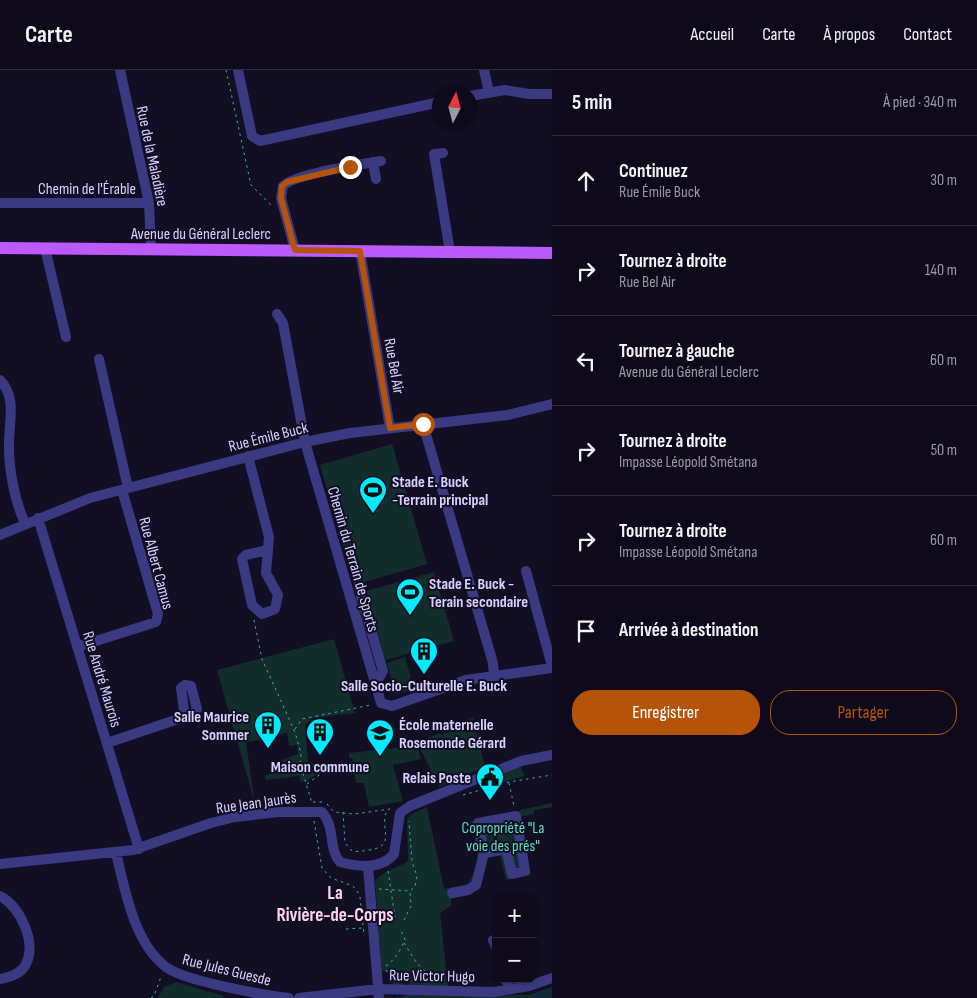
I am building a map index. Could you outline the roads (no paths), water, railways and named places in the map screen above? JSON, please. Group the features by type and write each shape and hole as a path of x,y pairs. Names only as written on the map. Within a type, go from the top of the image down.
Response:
{"main road":[{"name":"Avenue du Général Leclerc","path":"0,248 552,253"}],"street":[{"name":"Rue de la Maladière","path":"120,70 149,203 151,248"},
{"path":"238,70 252,136 260,141 432,104"},
{"path":"484,70 489,92"},
{"path":"477,95 505,90 529,94 552,94"},
{"path":"443,153 434,154 450,252"},
{"path":"295,250 281,198 282,186 287,182 316,174 377,162 376,179"},
{"name":"Chemin de l'Érable","path":"0,203 149,203"},
{"path":"45,248 66,337"},
{"name":"Rue Bel Air","path":"360,251 390,428"},
{"name":"Chemin du Terrain de Sports","path":"277,314 283,323 305,442 381,703 392,706 466,680 494,676"},
{"path":"99,359 125,489"},
{"path":"0,380 9,394 8,448 11,473 25,523"},
{"name":"Rue Émile Buck","path":"0,535 25,523 90,498 305,442 390,428 508,414 552,404"},
{"path":"423,424 493,663 494,676 552,667 526,572"},
{"path":"248,456 269,537 268,550 266,573 278,595 278,603 275,609 262,614 252,605 242,559 246,555 268,550"},
{"name":"Rue Albert Camus","path":"77,647 156,622 158,614 125,489"},
{"name":"Rue André Maurois","path":"38,518 139,849"},
{"name":"Chemin du Terrain de Sports","path":"361,596 383,671 375,685"},
{"path":"107,743 185,717"},
{"path":"299,998 378,994 382,966 368,927 368,868 394,854 400,813 410,806 521,761 552,754"},
{"name":"Rue Jean Jaurès","path":"0,864 116,853 139,849 211,823 235,817 314,810 322,812 331,826 334,852 340,862 368,868"},
{"path":"452,893 474,888 483,864 484,853 478,823 516,816 526,871 512,874 506,849"},
{"path":"484,853 520,846"},
{"name":"Rue Jules Guesde","path":"116,853 128,904 138,928 155,956 165,966 174,973 204,981 289,998"},
{"path":"0,896 13,905 24,922 28,954 26,964 20,971 11,977 0,979"},
{"name":"Rue Victor Hugo","path":"378,994 494,992 508,984 552,978"}],"waterway":[{"path":"534,998 552,991"},
{"path":"397,998 418,998"}],"place":[{"name":"Stade E. Buck -Terrain principal","path":"373,514"},
{"name":"Stade E. Buck - Terain secondaire","path":"410,616"},
{"name":"Salle Socio-Culturelle E. Buck","path":"424,675"},
{"name":"Salle Maurice Sommer","path":"268,749"},
{"name":"Maison commune","path":"320,756"},
{"name":"École maternelle Rosemonde Gérard","path":"380,757"},
{"name":"Relais Poste","path":"490,801"}],"district":[{"name":"La Rivière-de-Corps","path":"335,903"}],"park label":[{"name":"Copropriété \"La voie des prés\"","path":"503,836"}]}
